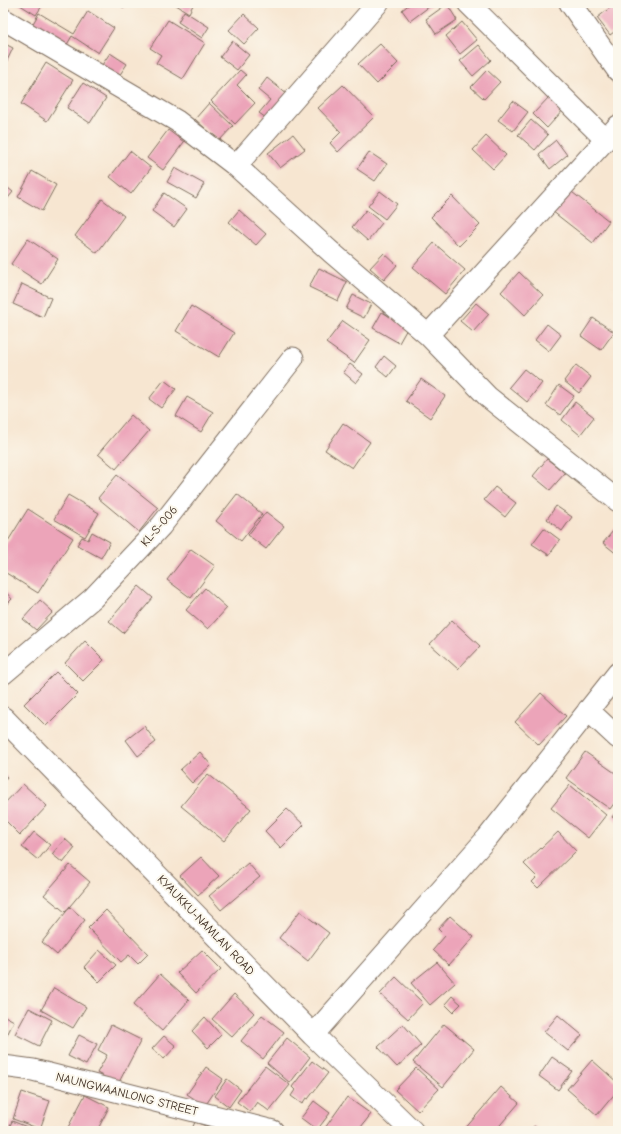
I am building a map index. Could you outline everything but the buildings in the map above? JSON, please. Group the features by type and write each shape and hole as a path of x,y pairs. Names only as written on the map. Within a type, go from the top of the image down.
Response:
{"street":[{"path":"236,166 378,3"},
{"path":"428,335 612,132 468,3"},
{"path":"570,3 618,71"},
{"path":"3,19 177,121 236,166 331,252 428,335 488,396 618,501"},
{"name":"KL-S-006","path":"3,674 93,598 160,526 293,358"},
{"path":"314,1035 488,837 618,673"},
{"path":"588,710 618,738"},
{"name":"KYAUKKU-NAMLAN ROAD","path":"3,718 314,1035 412,1131"},
{"name":"NAUNGWAANLONG STREET","path":"3,1066 33,1070 274,1131"}]}
